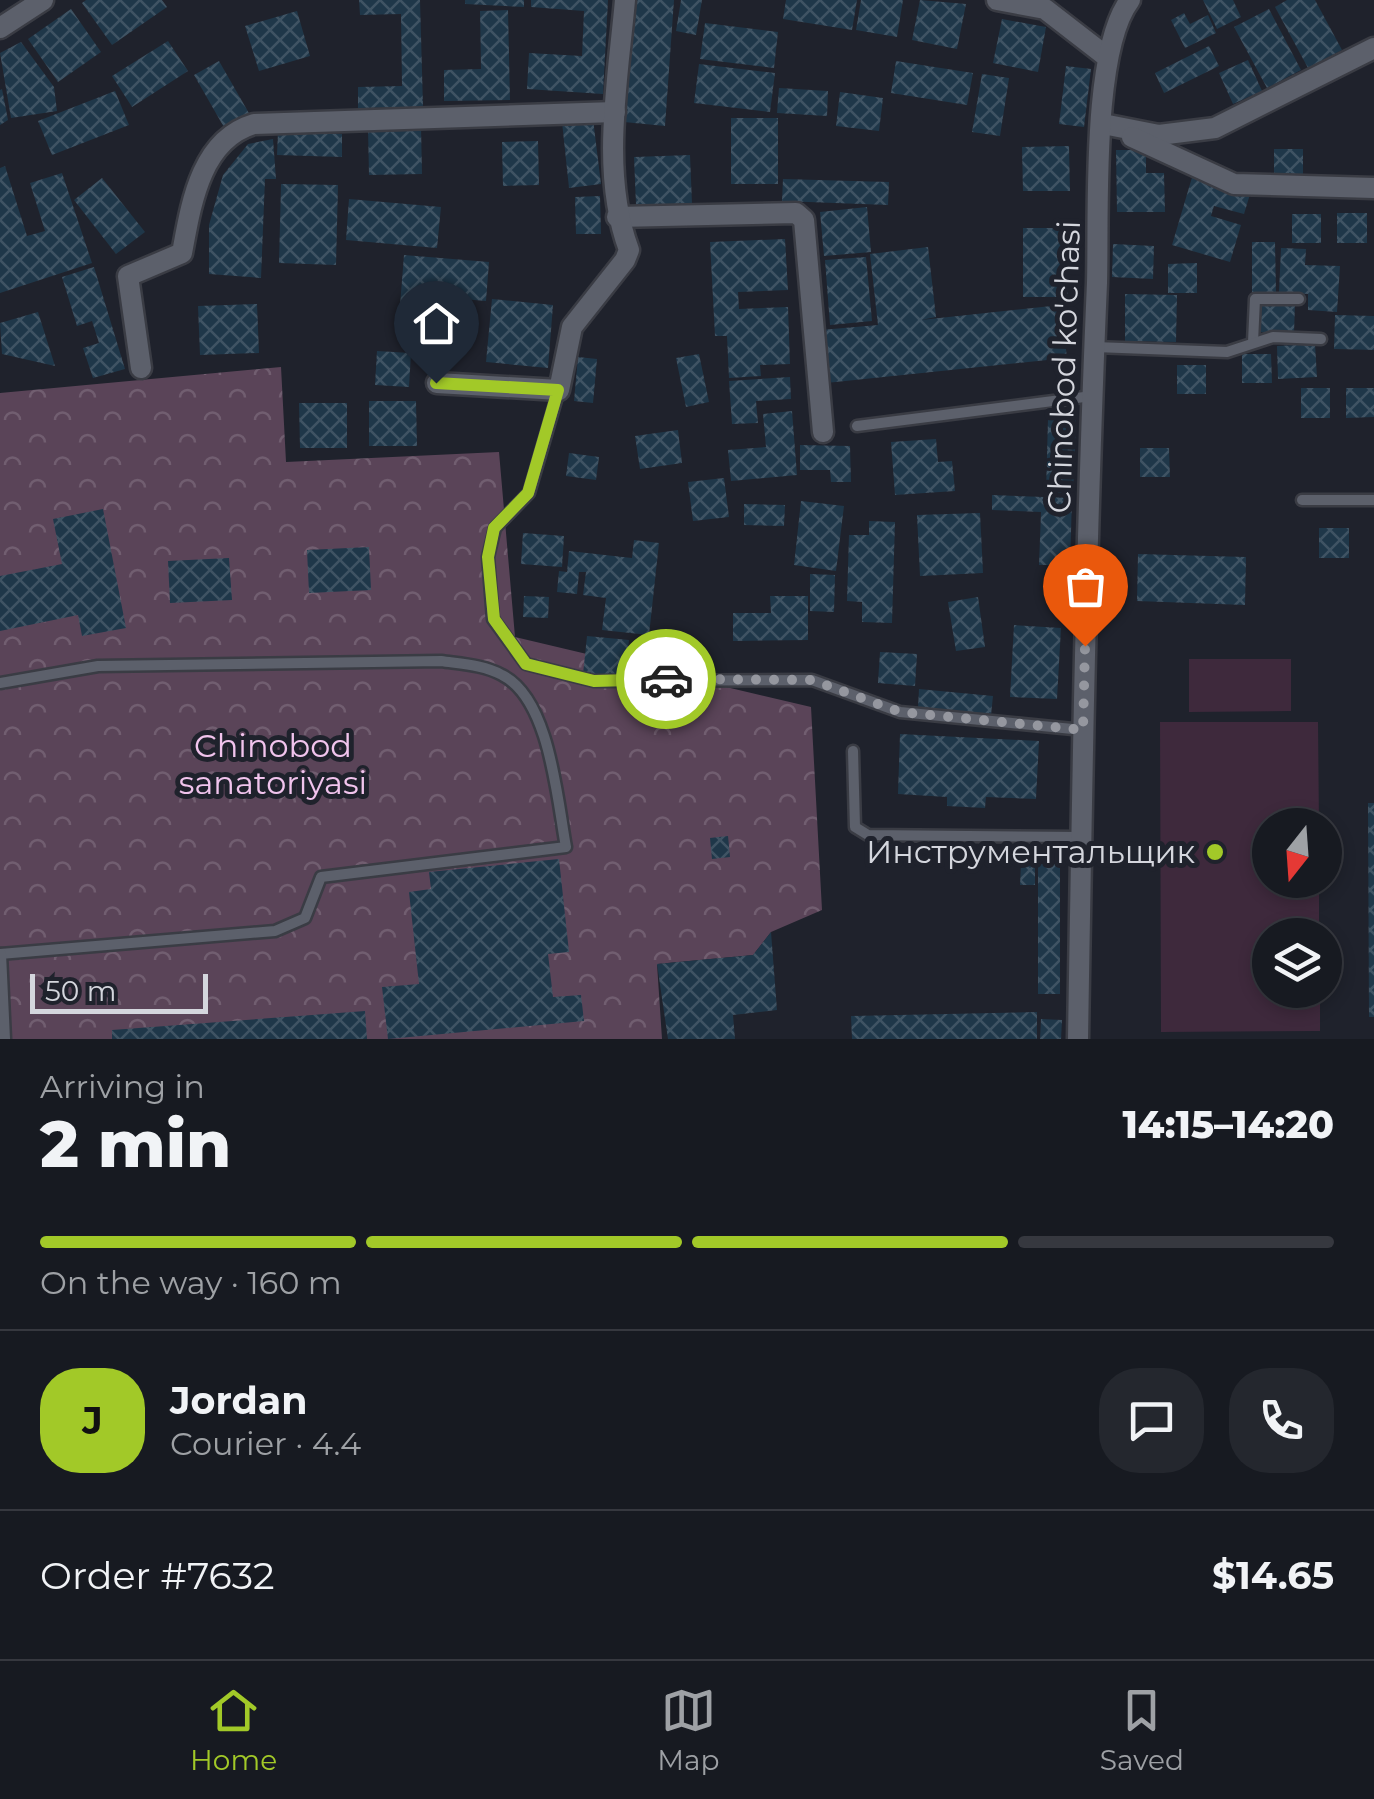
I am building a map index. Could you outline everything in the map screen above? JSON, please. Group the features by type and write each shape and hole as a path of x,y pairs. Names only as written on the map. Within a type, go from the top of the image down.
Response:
{"street":[{"path":"0,28 43,0"},
{"path":"436,383 558,390 572,326 629,250 616,216 615,112 625,0"},
{"path":"997,0 1040,4 1107,57"},
{"name":"Chinobod ko'chasi","path":"1078,1039 1092,396 1103,124 1107,57 1130,0"},
{"path":"1103,124 1159,135 1215,128 1374,48"},
{"path":"141,368 126,280 182,253 197,184 217,150 234,132 254,124 615,112"},
{"path":"1103,124 1234,184 1374,188"},
{"path":"616,216 796,214 804,220 823,432"}],"lane":[{"path":"1254,342 1255,300 1299,299"},
{"path":"1094,347 1227,352 1273,337 1321,339"},
{"path":"558,390 528,493 494,528 488,557 494,619 526,664 594,681 812,680 900,712 1083,730"},
{"path":"857,426 1092,396"},
{"path":"1302,500 1374,500"},
{"path":"0,683 98,666 441,661 472,665 505,676 527,698 542,728 566,847 321,877 306,918 275,930 1,954 5,1039"},
{"path":"852,752 855,827 868,836 1082,837"}],"shaded area":[{"path":"1189,659 1291,659 1291,711 1189,712"},
{"name":"Инструментальщик","path":"1160,722 1318,722 1319,808 1252,808 1252,898 1319,898 1319,918 1252,918 1252,1008 1320,1008 1320,1031 1161,1032"}],"green space":[{"name":"Chinobod sanatoriyasi","path":"281,367 286,462 499,452 515,637 811,707 822,910 771,932 753,955 657,964 662,1039 0,1039 0,393"}],"building":[{"path":"162,0 167,7 112,45 82,3"},
{"path":"359,0 420,0 423,107 358,108 358,87 402,86 401,14 360,15"},
{"path":"465,0 524,0 524,7 465,4"},
{"path":"531,0 608,0 603,94 527,89 529,53 582,56 584,11 531,7"},
{"path":"634,0 674,0 665,126 624,122"},
{"path":"681,0 702,0 696,35 676,31"},
{"path":"786,0 857,0 852,30 783,19"},
{"path":"861,0 903,0 897,37 856,30"},
{"path":"920,0 966,4 957,49 912,40"},
{"path":"1203,0 1233,0 1241,17 1217,29"},
{"path":"1287,0 1315,0 1342,50 1308,68 1275,7"},
{"path":"71,9 101,52 58,82 28,39"},
{"path":"1269,9 1301,70 1267,88 1234,27"},
{"path":"508,10 510,100 444,101 444,70 481,69 480,11"},
{"path":"297,11 310,56 259,71 245,26"},
{"path":"1184,13 1190,24 1208,15 1216,33 1185,48 1171,20"},
{"path":"1002,19 1046,27 1038,72 993,63"},
{"path":"705,23 778,32 774,68 700,59"},
{"path":"168,41 188,71 132,107 112,76"},
{"path":"21,42 54,87 57,111 11,118 0,53"},
{"path":"1209,46 1219,66 1164,93 1155,73"},
{"path":"1248,60 1262,91 1233,104 1219,73"},
{"path":"219,61 250,115 225,129 194,75"},
{"path":"896,61 973,73 967,105 891,93"},
{"path":"699,64 775,73 770,112 694,103"},
{"path":"1066,66 1091,69 1084,127 1059,124"},
{"path":"982,74 1009,78 1000,136 972,132"},
{"path":"779,88 828,91 827,116 777,113"},
{"path":"0,90 8,120 0,125"},
{"path":"115,91 129,125 52,155 38,121"},
{"path":"840,92 883,98 879,131 836,126"},
{"path":"731,118 778,118 778,184 731,184"},
{"path":"593,119 601,184 569,188 562,122"},
{"path":"421,127 422,174 369,175 368,128"},
{"path":"278,132 342,134 342,157 277,155"},
{"path":"273,139 276,179 265,179 261,278 209,274 209,225 223,175 248,144"},
{"path":"538,141 539,185 503,186 502,142"},
{"path":"1069,146 1070,191 1023,191 1022,147"},
{"path":"1274,149 1303,149 1303,178 1274,179"},
{"path":"1116,150 1146,150 1146,173 1164,173 1165,212 1117,212"},
{"path":"690,155 692,204 636,205 634,157"},
{"path":"5,166 27,236 45,231 30,183 62,173 92,263 0,293 0,168"},
{"path":"1193,174 1251,191 1244,214 1214,206 1211,216 1241,225 1230,262 1172,245"},
{"path":"102,178 145,232 116,254 74,200"},
{"path":"783,179 889,182 888,205 782,201"},
{"path":"281,184 338,185 336,265 279,263"},
{"path":"600,196 601,234 576,234 575,197"},
{"path":"349,199 441,207 437,248 346,240"},
{"path":"867,207 871,252 824,256 820,212"},
{"path":"1337,213 1367,213 1367,243 1337,243"},
{"path":"1292,214 1321,214 1321,243 1292,243"},
{"path":"1023,228 1068,228 1068,297 1023,297"},
{"path":"785,239 788,290 738,292 739,309 788,307 790,364 760,365 761,376 729,378 727,336 715,336 710,242"},
{"path":"1252,242 1275,242 1276,293 1252,293"},
{"path":"1113,244 1154,246 1153,279 1112,277"},
{"path":"928,247 936,317 921,320 1061,305 1067,358 826,383 821,330 878,325 870,254"},
{"path":"1281,248 1306,249 1305,265 1340,266 1337,312 1308,310 1308,294 1279,292"},
{"path":"404,255 489,262 486,301 462,299 460,323 399,318"},
{"path":"866,257 872,321 830,325 825,260"},
{"path":"1197,263 1197,293 1168,293 1168,264"},
{"path":"94,267 125,369 93,378 83,348 99,343 92,321 77,326 62,277"},
{"path":"1125,294 1177,295 1176,342 1125,341"},
{"path":"492,299 553,305 548,368 486,362"},
{"path":"1258,303 1295,304 1294,333 1257,332"},
{"path":"257,304 259,353 200,355 198,306"},
{"path":"38,312 55,366 2,354 0,323"},
{"path":"1335,315 1374,316 1374,350 1334,349"},
{"path":"1315,344 1317,377 1278,379 1277,346"},
{"path":"377,351 411,353 409,387 375,385"},
{"path":"699,354 709,402 686,407 676,358"},
{"path":"1242,354 1271,354 1272,383 1242,383"},
{"path":"578,357 597,359 593,403 574,401"},
{"path":"1177,365 1206,365 1206,394 1177,394"},
{"path":"790,377 791,399 756,401 758,423 732,424 729,381"},
{"path":"1301,388 1330,388 1330,418 1301,418"},
{"path":"1346,388 1374,388 1374,417 1346,418"},
{"path":"369,401 416,401 417,446 369,446"},
{"path":"299,403 347,403 347,448 300,448"},
{"path":"792,411 797,475 731,481 728,450 766,447 763,414"},
{"path":"1048,419 1076,420 1073,493 1046,492"},
{"path":"678,430 682,463 640,469 635,436"},
{"path":"936,439 938,462 952,461 955,491 895,495 891,442"},
{"path":"800,445 850,446 851,482 831,482 830,470 800,470"},
{"path":"1140,448 1169,448 1170,477 1140,477"},
{"path":"569,453 599,457 596,480 566,476"},
{"path":"724,478 729,517 693,521 688,482"},
{"path":"992,495 1072,498 1070,565 1039,565 1041,512 992,510"},
{"path":"801,501 844,506 836,571 794,565"},
{"path":"744,504 785,505 784,526 744,525"},
{"path":"103,509 126,628 82,636 78,615 0,631 0,576 62,564 53,519"},
{"path":"980,513 983,573 920,576 917,515"},
{"path":"869,521 895,522 892,623 862,622 862,602 847,601 849,535 869,535"},
{"path":"1319,528 1349,528 1349,558 1319,558"},
{"path":"523,533 564,536 562,567 521,564"},
{"path":"634,540 659,543 649,635 602,630 606,598 583,595 586,572 579,572 577,594 557,592 559,571 567,572 569,551 632,558"},
{"path":"369,547 371,590 309,593 307,550"},
{"path":"1138,554 1246,557 1245,605 1137,601"},
{"path":"229,558 232,600 170,603 168,561"},
{"path":"810,574 835,575 834,612 810,611"},
{"path":"524,596 549,597 548,618 523,617"},
{"path":"770,596 808,596 808,640 733,641 733,613 771,613"},
{"path":"978,597 985,647 956,651 948,602"},
{"path":"1014,625 1061,628 1057,699 1010,697"},
{"path":"587,636 629,640 625,678 583,674"},
{"path":"880,652 917,654 915,686 878,683"},
{"path":"919,689 993,696 991,715 918,708"},
{"path":"900,734 1039,741 1036,799 986,797 985,808 947,806 947,797 898,794"},
{"path":"1368,803 1374,803 1374,1017 1369,1017"},
{"path":"728,836 730,857 712,859 710,838"},
{"path":"559,859 569,952 548,954 553,997 581,995 584,1021 388,1039 382,987 419,984 409,892 431,889 429,872"},
{"path":"1021,863 1035,863 1035,885 1020,885"},
{"path":"1038,864 1060,864 1060,994 1038,994"},
{"path":"771,932 777,1010 733,1015 735,1039 668,1039 657,964 753,955"},
{"path":"365,1011 367,1039 112,1039 112,1030"},
{"path":"1037,1012 1037,1039 852,1039 851,1016"},
{"path":"1041,1019 1062,1020 1061,1039 1040,1039"}],"way so far":[{"path":"666,679 812,680 900,712 1083,730 1085,646"}],"place":[{"name":"Инструментальщик","path":"1215,852"}],"route":[{"path":"436,383 558,390 528,493 494,528 488,557 494,619 526,664 594,681 666,679"}]}
